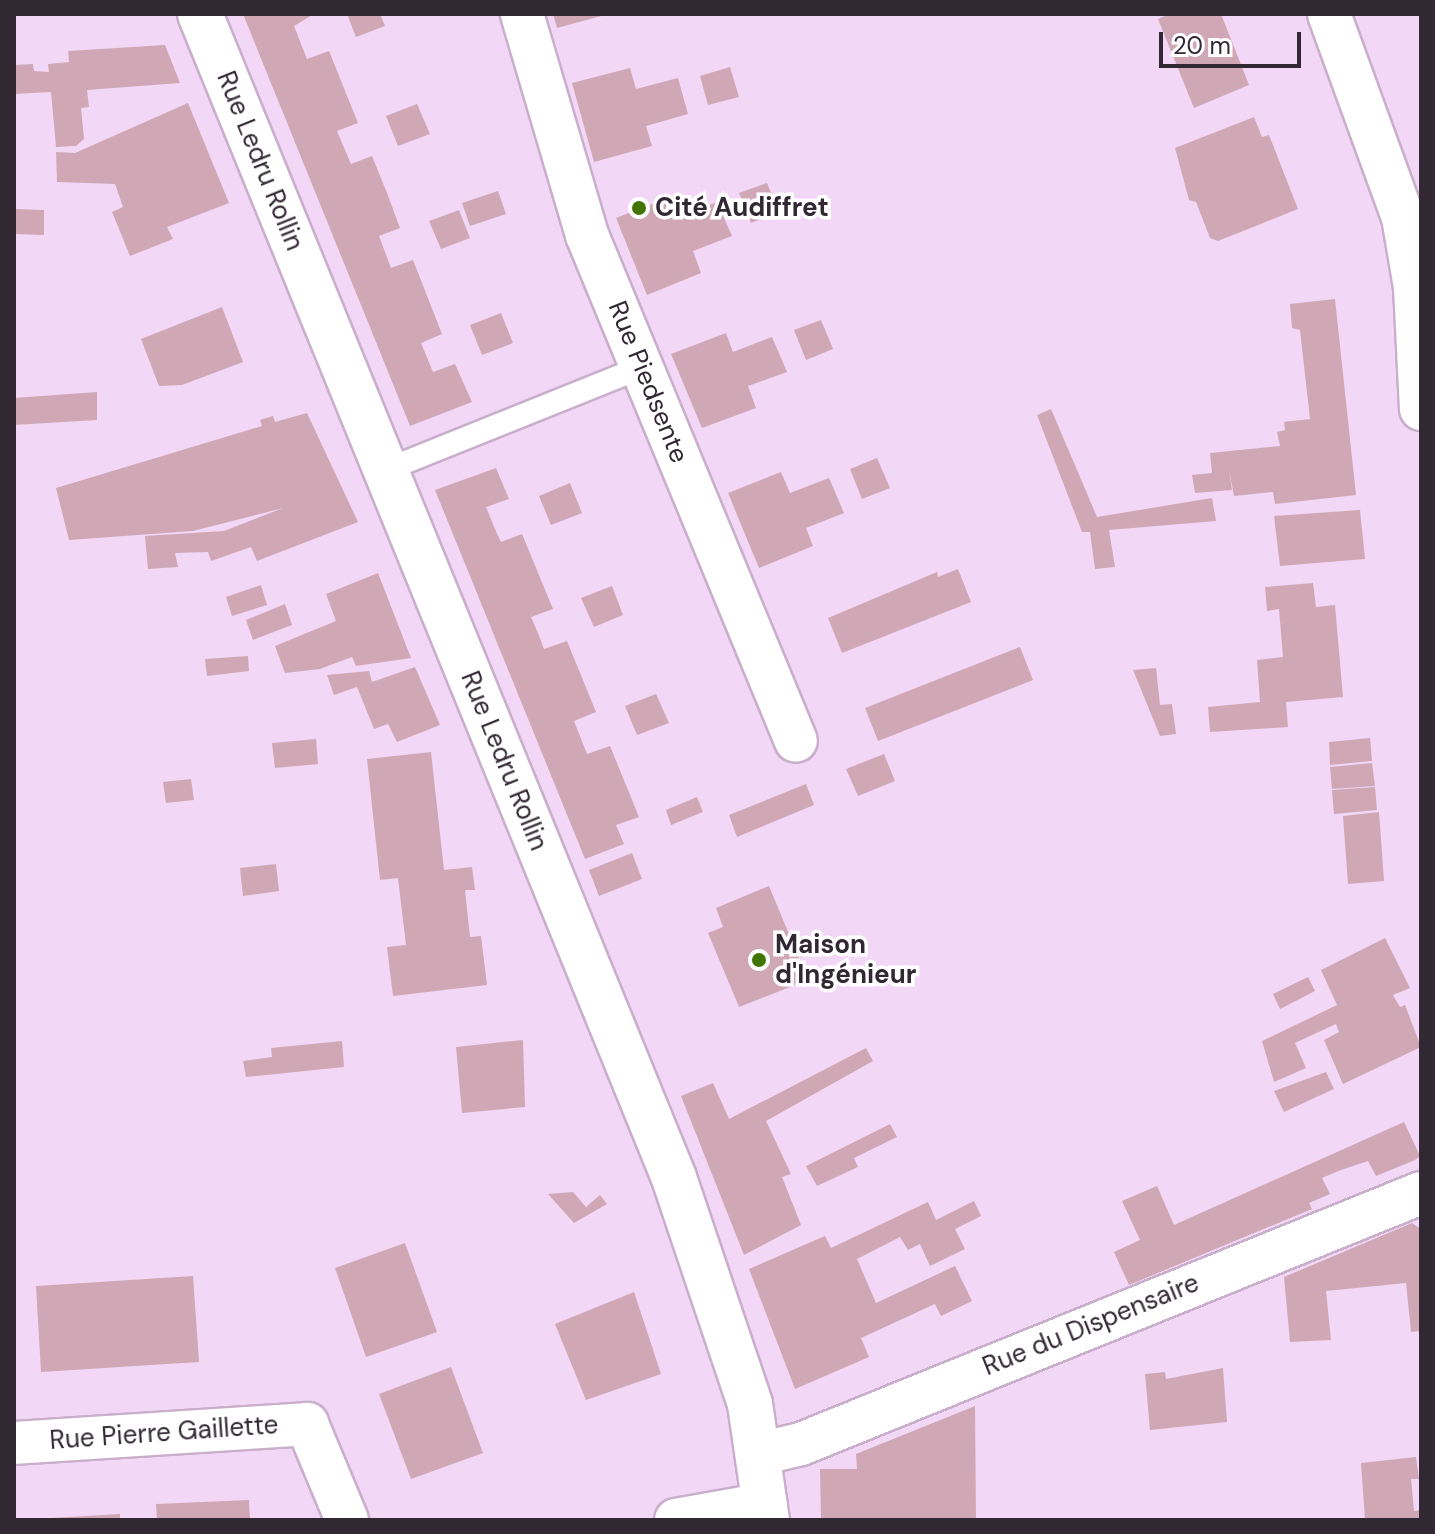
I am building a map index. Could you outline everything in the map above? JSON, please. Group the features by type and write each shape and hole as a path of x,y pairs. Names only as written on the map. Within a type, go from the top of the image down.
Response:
{"street":[{"name":"Rue Ledru Rollin","path":"200,14 674,1178 725,1319 759,1454 766,1512"},
{"name":"Rue Piedsente","path":"522,14 576,206 796,741"},
{"path":"1329,14 1403,217 1418,287 1421,409"},
{"name":"Rue du Dispensaire","path":"759,1454 801,1444 1421,1193"},
{"name":"Rue Pierre Gaillette","path":"14,1443 307,1424 347,1520"},
{"path":"676,1520 766,1512"}],"lane":[{"path":"386,470 642,367"}],"building":[{"path":"243,14 314,14 294,26 307,59 329,51 358,123 337,131 351,164 372,156 400,228 379,236 391,268 413,260 442,334 421,343 433,372 455,364 472,402 410,426"},
{"path":"347,14 380,14 385,26 356,37"},
{"path":"553,14 604,14 605,15 557,28"},
{"path":"1170,14 1221,14 1249,85 1194,108 1158,19"},
{"path":"165,45 180,83 87,90 89,107 81,108 84,139 76,146 56,147 51,92 14,94 14,65 33,64 34,71 49,72 48,64 69,62 68,51"},
{"path":"730,67 739,97 708,105 700,76"},
{"path":"630,68 636,89 678,78 688,114 646,126 652,146 594,162 572,83"},
{"path":"188,103 229,203 167,227 173,239 130,256 112,212 123,207 115,184 57,182 56,152 75,153"},
{"path":"417,104 430,134 398,146 386,116"},
{"path":"1254,117 1262,137 1269,135 1298,209 1218,241 1210,238 1196,202 1189,200 1175,148"},
{"path":"767,183 779,212 751,223 739,193"},
{"path":"498,191 506,214 470,226 462,203"},
{"path":"670,197 678,217 717,202 732,236 693,251 701,273 647,295 616,218"},
{"path":"15,209 44,210 44,235 14,234"},
{"path":"459,210 470,238 441,249 429,221"},
{"path":"1335,299 1356,495 1275,504 1273,492 1234,496 1229,470 1232,490 1195,493 1192,475 1212,473 1210,453 1280,446 1277,432 1285,430 1284,422 1310,419 1300,330 1292,328 1290,304"},
{"path":"222,307 243,362 182,385 159,386 141,339"},
{"path":"501,313 513,343 482,355 470,325"},
{"path":"821,320 833,349 806,360 794,330"},
{"path":"726,333 733,352 772,337 787,372 748,386 756,408 702,428 671,354"},
{"path":"97,392 97,420 14,425 14,398"},
{"path":"1051,409 1097,517 1212,498 1216,521 1109,530 1115,567 1095,569 1090,532 1082,532 1037,415"},
{"path":"307,413 358,522 257,561 251,547 211,561 208,552 175,553 178,567 148,569 145,536 224,531 283,508 193,531 69,540 56,488 262,426 260,420 273,416 275,422"},
{"path":"877,458 890,488 862,499 850,469"},
{"path":"496,468 509,499 486,507 501,542 522,534 553,609 531,617 544,649 567,641 596,712 574,721 587,754 610,746 639,817 616,825 624,844 585,859 435,490"},
{"path":"781,472 790,493 829,478 844,513 806,528 813,546 759,568 728,493"},
{"path":"570,483 582,513 551,525 539,496"},
{"path":"1360,510 1365,559 1280,566 1274,516"},
{"path":"958,569 971,602 842,653 828,618 937,572 938,577"},
{"path":"378,573 411,658 356,666 352,657 320,669 285,673 275,646 336,621 326,594"},
{"path":"1313,583 1316,607 1335,605 1343,697 1286,702 1288,727 1210,732 1208,707 1260,702 1257,660 1283,657 1279,609 1267,611 1265,587"},
{"path":"261,585 267,605 232,616 226,597"},
{"path":"612,586 623,615 594,627 581,598"},
{"path":"285,604 292,625 253,640 246,620"},
{"path":"1020,647 1033,680 878,741 865,708"},
{"path":"248,656 249,671 207,676 205,659"},
{"path":"415,667 440,725 397,742 388,724 374,729 357,687 334,695 327,675 369,671 372,682"},
{"path":"1156,668 1160,705 1172,704 1176,734 1160,736 1133,670"},
{"path":"656,694 669,723 637,735 625,706"},
{"path":"1370,738 1372,761 1330,765 1329,742"},
{"path":"316,739 318,764 275,768 272,743"},
{"path":"431,752 444,870 472,867 475,890 465,890 470,937 481,936 487,985 393,996 387,947 406,945 398,878 380,880 367,759"},
{"path":"884,754 895,781 858,796 846,769"},
{"path":"1372,763 1375,786 1332,789 1330,767"},
{"path":"191,779 194,800 166,803 163,782"},
{"path":"806,784 814,805 737,837 729,815"},
{"path":"1375,787 1377,810 1334,814 1332,790"},
{"path":"697,797 703,812 671,825 666,810"},
{"path":"1379,812 1384,881 1348,884 1343,816"},
{"path":"632,853 642,879 599,896 589,870"},
{"path":"276,864 279,891 243,896 240,868"},
{"name":"Maison d'Ingénieur","path":"769,886 808,980 739,1007 708,933 723,927 716,908"},
{"path":"1385,938 1410,988 1393,995 1400,1007 1405,1005 1421,1047 1343,1084 1324,1040 1339,1032 1336,1024 1295,1043 1306,1068 1274,1082 1262,1041 1337,1005 1321,970"},
{"path":"1308,977 1315,991 1280,1009 1273,994"},
{"path":"523,1040 525,1107 462,1113 456,1047"},
{"path":"342,1041 344,1067 246,1077 243,1061 272,1057 271,1048"},
{"path":"866,1048 873,1061 766,1121 791,1174 782,1177 801,1225 744,1255 681,1096 713,1083 729,1119"},
{"path":"1326,1072 1334,1089 1284,1112 1274,1091"},
{"path":"1404,1122 1420,1156 1415,1160 1376,1176 1368,1161 1322,1178 1330,1194 1309,1203 1312,1209 1129,1285 1114,1252 1140,1240 1122,1201 1157,1186 1174,1225"},
{"path":"890,1124 897,1137 854,1158 858,1167 817,1186 806,1166"},
{"path":"573,1192 586,1207 600,1195 607,1204 574,1223 548,1194"},
{"path":"974,1201 981,1216 955,1229 965,1249 930,1266 920,1244 908,1250 900,1237 857,1259 876,1303 955,1266 972,1301 941,1316 935,1304 861,1338 869,1357 795,1389 749,1269 825,1236 831,1248 928,1202 936,1220"},
{"path":"1412,1223 1421,1229 1421,1331 1411,1332 1406,1283 1326,1291 1331,1340 1290,1342 1284,1277"},
{"path":"405,1243 437,1332 366,1357 335,1268"},
{"path":"193,1276 199,1362 41,1372 36,1286"},
{"path":"634,1292 661,1374 586,1400 555,1324"},
{"path":"451,1367 483,1453 411,1479 379,1394"},
{"path":"1223,1368 1227,1422 1150,1430 1145,1374 1165,1372 1166,1379"},
{"path":"975,1406 976,1520 821,1520 820,1469 857,1469 856,1454"},
{"path":"1416,1457 1419,1479 1411,1479 1414,1511 1421,1510 1421,1520 1365,1520 1361,1463"},
{"path":"249,1500 250,1520 157,1520 156,1504"},
{"path":"120,1514 120,1520 52,1520 52,1518"}],"place":[{"name":"Cité Audiffret","path":"639,208"},
{"name":"Maison d'Ingénieur","path":"759,960"}]}
